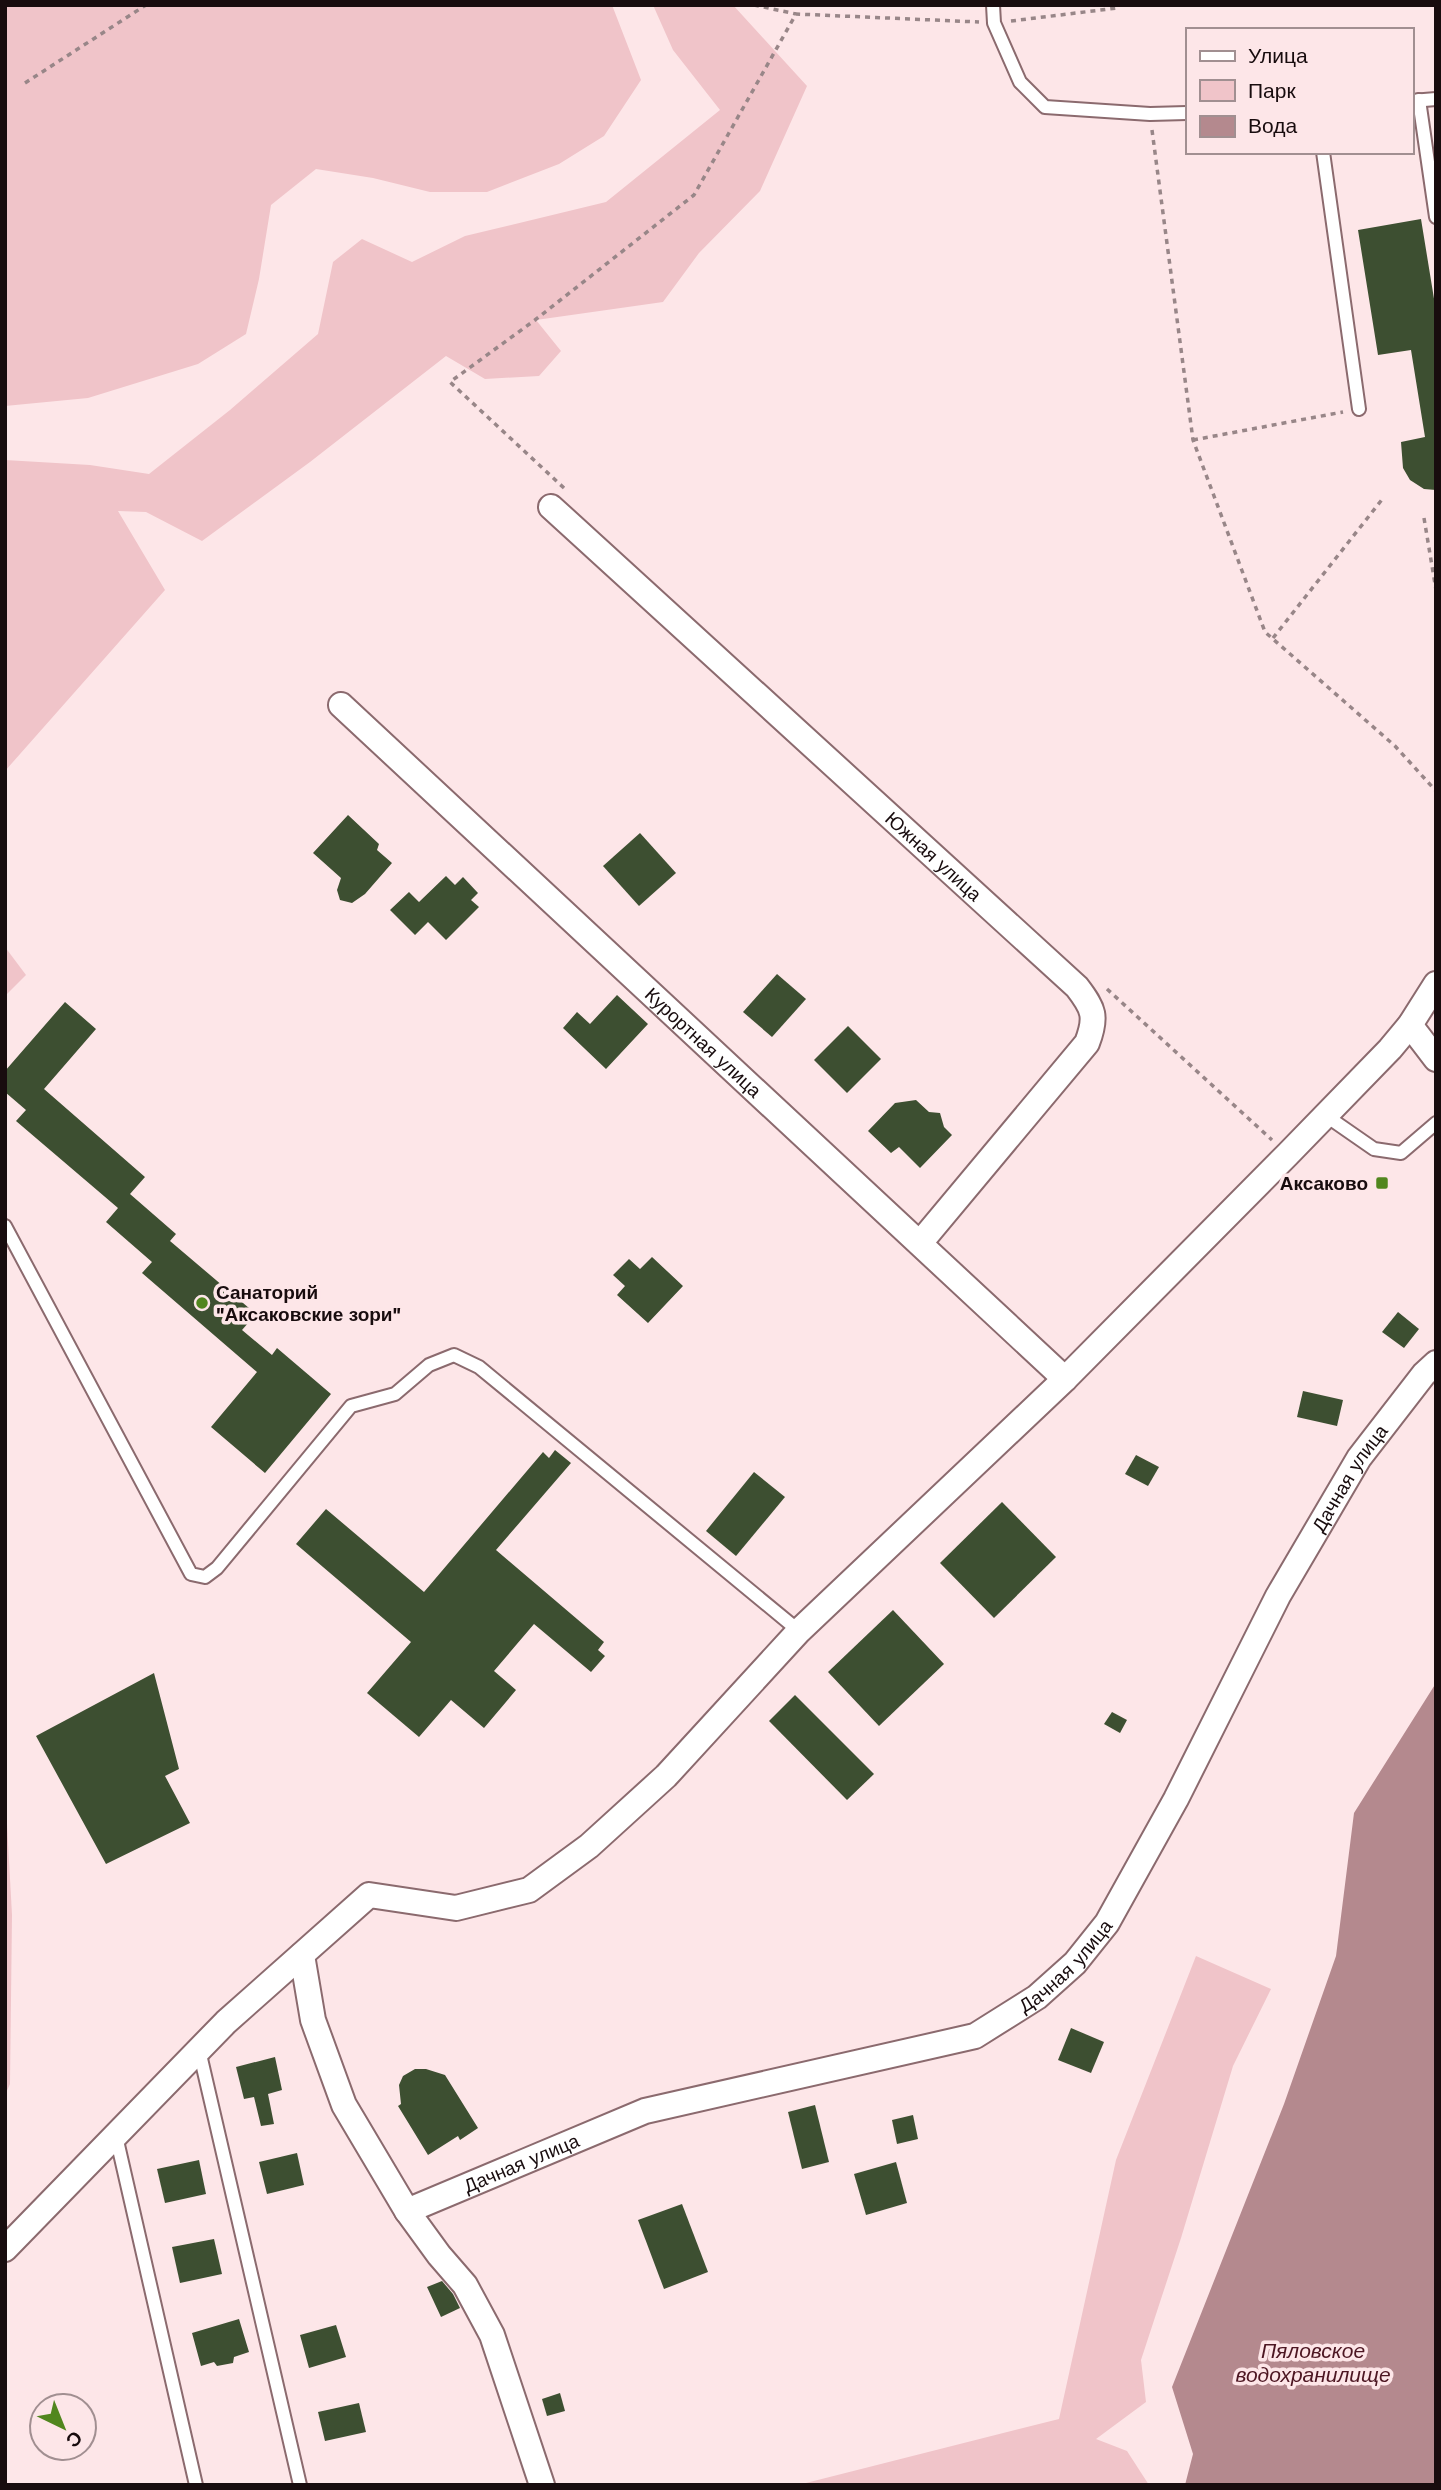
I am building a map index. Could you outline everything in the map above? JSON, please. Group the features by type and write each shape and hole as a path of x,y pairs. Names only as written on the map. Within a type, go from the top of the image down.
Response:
{"street":[{"name":"Южная улица","path":"561,500 1077,987 1091,1005 1094,1024 1087,1043 920,1243"},
{"name":"Курортная улица","path":"341,705 1065,1379"},
{"path":"5,2249 226,2022 369,1895 456,1908 529,1890 589,1846 666,1776 799,1630 1065,1379 1287,1154 1390,1049 1410,1025 1436,984"},
{"path":"1410,1025 1436,1059"},
{"name":"Дачная улица","path":"407,2211 645,2111 975,2036 1037,1997 1075,1963 1107,1923 1176,1799 1278,1596 1359,1458 1424,1374 1436,1363"},
{"path":"302,1955 313,2020 344,2105 407,2211 464,2285 492,2335 542,2485"}],"lane":[{"path":"993,5 994,23 1020,82 1045,107 1150,114 1186,113"},
{"path":"1436,99 1415,101 1436,217"},
{"path":"1323,154 1359,409"},
{"path":"1325,1115 1374,1149 1402,1153 1436,1123"},
{"path":"5,1226 191,1574 205,1577 217,1568 351,1406 395,1394 429,1365 454,1355 479,1367 799,1630"},
{"path":"199,2050 300,2485"},
{"path":"116,2136 196,2485"}],"path":[{"path":"25,83 146,5"},
{"path":"754,5 796,14 994,23 1116,8 1118,5"},
{"path":"561,500 450,382 535,320 694,195 796,14"},
{"path":"1150,114 1193,440 1265,632 1395,746 1436,791"},
{"path":"1193,440 1359,409"},
{"path":"1273,639 1384,497"},
{"path":"1423,517 1436,590"},
{"path":"1098,980 1287,1154"}],"green space":[{"path":"5,5 612,5 641,80 604,136 559,164 487,192 430,192 373,178 316,169 271,205 259,279 246,334 198,364 88,398 5,406"},
{"path":"653,5 733,5 807,86 760,191 699,253 663,302 536,320 561,351 539,376 485,379 446,356 310,462 202,541 146,512 118,511 165,590 5,771 5,460 90,465 149,474 230,410 318,334 333,262 362,239 412,262 465,236 606,202 720,110 673,50"},
{"path":"5,947 26,975 5,996"},
{"path":"5,1788 12,1915 10,2084 5,2095"},
{"path":"1196,1956 1271,1989 1233,2066 1141,2360 1146,2402 1096,2439 1127,2451 1149,2485 798,2485 1059,2419 1116,2160"}],"water":[{"name":"Пяловское водохранилище","path":"1436,1683 1436,2485 1185,2485 1193,2454 1172,2387 1284,2104 1336,1956 1354,1813"}],"building":[{"path":"1421,219 1436,311 1436,490 1424,489 1410,480 1403,468 1401,442 1425,437 1411,350 1378,355 1358,230"},
{"path":"348,815 379,844 377,850 392,863 365,894 352,903 340,900 337,890 341,878 313,853"},
{"path":"640,833 676,873 639,906 603,866"},
{"path":"446,876 455,885 463,877 478,893 471,900 479,907 446,940 428,922 415,935 390,910 409,892 419,902"},
{"path":"777,974 806,999 772,1037 743,1012"},
{"path":"617,995 648,1024 606,1069 563,1028 577,1012 590,1024"},
{"path":"65,1002 96,1029 44,1089 145,1177 130,1194 176,1234 170,1241 256,1314 242,1330 272,1355 277,1348 331,1394 265,1473 211,1427 257,1372 142,1273 152,1262 106,1222 118,1208 16,1121 26,1110 5,1092 5,1071"},
{"path":"848,1026 881,1059 847,1093 814,1060"},
{"path":"916,1100 929,1112 940,1113 944,1127 952,1135 920,1168 899,1147 891,1153 868,1131 895,1103"},
{"path":"652,1257 683,1286 648,1323 617,1295 625,1286 613,1275 629,1259 640,1269"},
{"path":"1398,1312 1419,1329 1404,1348 1382,1332"},
{"path":"1303,1391 1343,1400 1337,1426 1297,1417"},
{"path":"555,1450 571,1463 496,1550 604,1642 598,1650 605,1656 591,1672 534,1624 494,1671 516,1690 484,1728 451,1700 419,1737 367,1693 411,1642 296,1544 326,1509 424,1592 543,1452 549,1458"},
{"path":"1136,1455 1159,1467 1148,1486 1125,1474"},
{"path":"754,1472 785,1497 736,1556 706,1531"},
{"path":"1002,1502 1056,1557 994,1618 940,1563"},
{"path":"893,1610 944,1664 879,1726 828,1672"},
{"path":"154,1673 179,1769 165,1776 190,1823 106,1864 36,1736"},
{"path":"795,1695 874,1774 847,1800 769,1721"},
{"path":"1112,1712 1127,1720 1120,1733 1104,1724"},
{"path":"1071,2028 1104,2042 1091,2073 1058,2060"},
{"path":"275,2057 282,2090 268,2094 274,2124 261,2126 254,2097 244,2099 236,2067"},
{"path":"415,2069 426,2069 445,2075 478,2128 460,2140 458,2136 428,2155 398,2106 401,2104 399,2085 403,2076"},
{"path":"815,2105 829,2162 802,2169 788,2112"},
{"path":"913,2115 918,2139 897,2144 892,2120"},
{"path":"297,2153 304,2185 267,2194 259,2162"},
{"path":"199,2160 206,2194 165,2203 157,2169"},
{"path":"896,2162 907,2203 866,2215 854,2174"},
{"path":"682,2204 708,2272 664,2289 638,2220"},
{"path":"214,2239 222,2274 180,2283 172,2247"},
{"path":"442,2281 460,2308 441,2317 427,2287"},
{"path":"239,2319 249,2352 234,2357 233,2363 217,2366 214,2362 201,2366 192,2333"},
{"path":"336,2325 346,2357 309,2368 300,2335"},
{"path":"560,2393 565,2411 547,2416 542,2399"},
{"path":"359,2403 366,2432 325,2441 318,2412"}],"place":[{"name":"Аксаково","path":"1382,1183"},
{"name":"Санаторий \"Аксаковские зори\"","path":"202,1303"}]}
